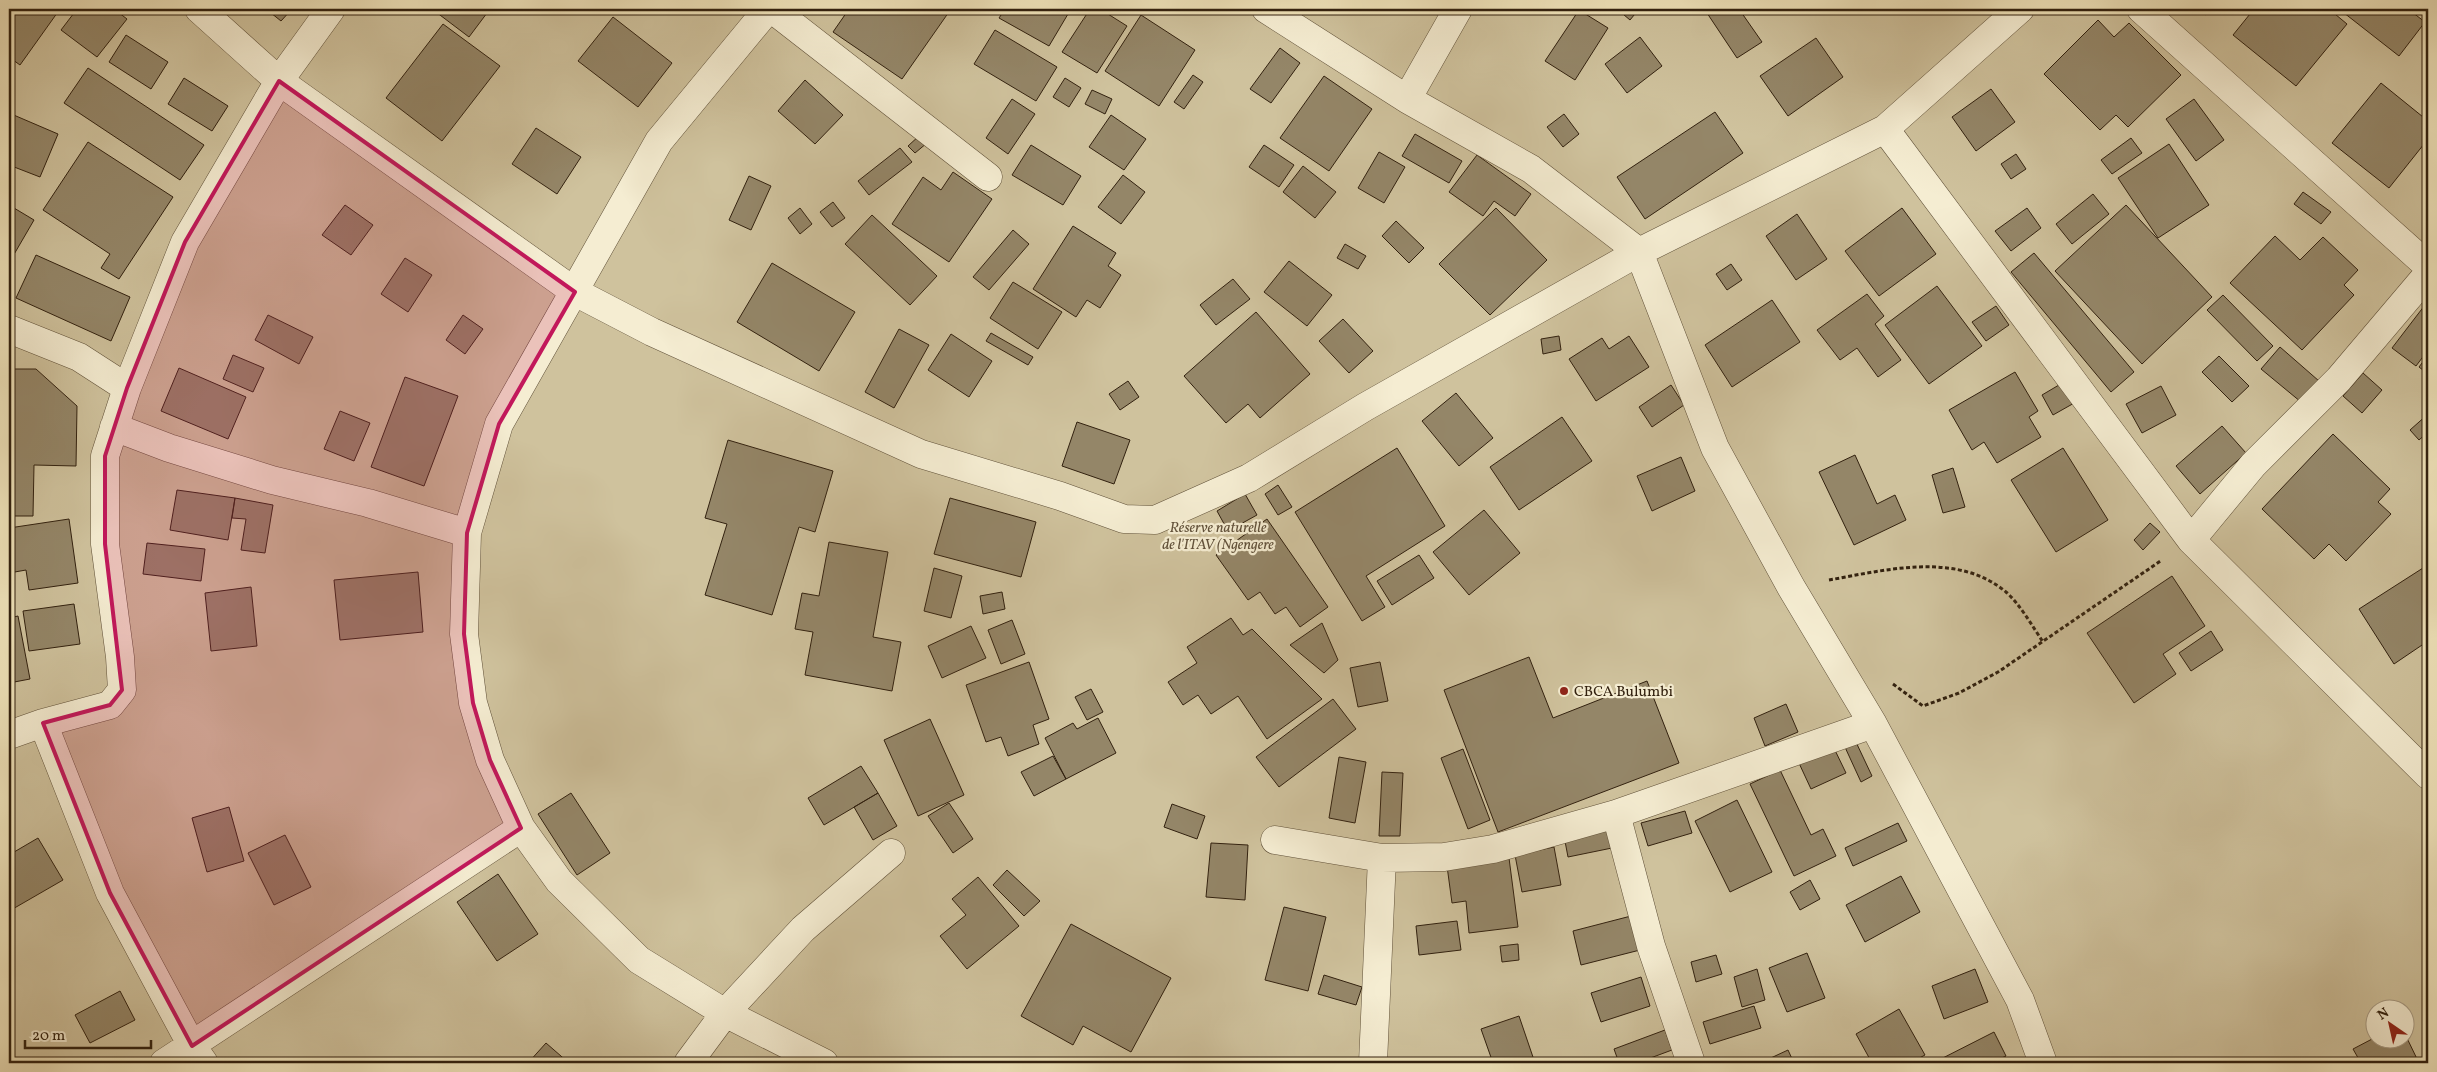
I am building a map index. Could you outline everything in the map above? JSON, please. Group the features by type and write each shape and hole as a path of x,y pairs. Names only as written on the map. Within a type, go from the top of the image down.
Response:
{"street":[{"path":"199,9 279,80 575,292 652,332 921,454 1060,496 1124,519 1155,520 1249,478 1365,407 1639,252 1885,128 2020,9"},
{"path":"9,736 43,723 110,704 122,690 120,656 105,544 105,456 127,388 185,242 279,80 331,9"},
{"path":"768,9 659,142 499,424 467,533 464,634 473,703 490,760 521,828 559,881 639,960 725,1013 824,1063"},
{"path":"772,9 988,177"},
{"path":"1266,9 1407,99 1531,169 1639,252 1715,448 1791,587 1873,724 2020,1000 2043,1063"},
{"path":"1407,99 1458,9"},
{"path":"2141,9 2428,266"},
{"path":"1885,128 2191,540 2428,775"},
{"path":"2191,540 2253,465 2339,379 2428,274"},
{"path":"9,329 79,357 127,388"},
{"path":"114,427 169,448 272,480 368,503 467,533"},
{"path":"43,723 110,892 198,1055"},
{"path":"1275,840 1382,858 1444,857 1494,849 1616,814 1873,724"},
{"path":"1616,814 1651,946 1691,1063"},
{"path":"164,1063 198,1055 521,828"},
{"path":"688,1063 725,1013 803,930 891,853"},
{"path":"1373,1063 1382,858"}],"path":[{"path":"1892,683 1924,706 1959,694 1998,672 2191,540"},
{"path":"1791,587 1890,569 1925,567 1954,569 1975,574 2007,593 2043,642"}],"highlighted area":[{"path":"279,81 575,292 499,424 467,533 464,634 473,703 490,760 521,828 192,1046 110,893 43,723 110,705 122,690 105,544 105,456 127,388 185,242"}],"green space":[{"name":"Réserve naturelle de l'ITAV (Ngengere","path":"9,9 2428,9 2428,1063 9,1063"}],"building":[{"path":"9,9 60,9 20,65 9,57"},
{"path":"77,9 114,9 127,19 97,57 61,30"},
{"path":"266,9 292,9 281,21"},
{"path":"432,9 490,9 469,37"},
{"path":"849,9 951,9 902,79 833,32"},
{"path":"1005,9 1058,9 1068,14 1049,46 999,18"},
{"path":"1090,9 1100,9 1127,26 1097,73 1062,52"},
{"path":"1617,9 1639,9 1630,20"},
{"path":"1714,9 1739,9 1762,42 1737,58 1707,13"},
{"path":"2199,9 2212,9 2205,15"},
{"path":"2254,9 2329,9 2347,24 2296,86 2233,35"},
{"path":"2339,9 2408,9 2425,22 2399,56"},
{"path":"1579,10 1608,28 1575,80 1545,61"},
{"path":"1141,15 1195,50 1159,106 1105,71"},
{"path":"613,17 672,63 638,107 578,61"},
{"path":"2098,20 2114,37 2129,23 2181,75 2128,127 2116,115 2100,130 2044,74"},
{"path":"443,24 500,66 442,141 386,98"},
{"path":"995,30 1057,67 1036,101 974,64"},
{"path":"126,35 168,62 151,89 109,62"},
{"path":"1640,37 1662,66 1627,93 1605,64"},
{"path":"1816,38 1843,77 1788,116 1760,76"},
{"path":"1280,48 1300,63 1271,103 1250,89"},
{"path":"88,68 204,145 180,180 64,103"},
{"path":"1193,75 1203,82 1184,109 1174,102"},
{"path":"1324,76 1372,109 1329,171 1280,138"},
{"path":"184,78 228,106 212,131 168,104"},
{"path":"1065,78 1081,88 1069,107 1053,97"},
{"path":"805,80 843,115 815,144 778,111"},
{"path":"2381,83 2428,121 2428,139 2389,188 2332,143"},
{"path":"1991,89 2015,122 1976,151 1952,117"},
{"path":"1092,90 1112,99 1105,114 1085,104"},
{"path":"1012,99 1035,114 1008,154 986,138"},
{"path":"2194,99 2224,140 2196,161 2166,119"},
{"path":"1715,112 1743,153 1645,219 1617,177"},
{"path":"9,113 58,134 40,177 9,165"},
{"path":"1564,114 1579,134 1563,147 1547,127"},
{"path":"1111,115 1146,139 1124,170 1089,147"},
{"path":"536,128 581,157 557,194 512,164"},
{"path":"1415,134 1462,161 1449,183 1402,156"},
{"path":"920,135 927,143 915,153 908,146"},
{"path":"2131,138 2142,153 2112,174 2101,160"},
{"path":"88,142 173,197 119,279 101,268 110,254 43,210"},
{"path":"2169,144 2209,205 2158,238 2118,178"},
{"path":"1031,145 1081,176 1063,205 1012,175"},
{"path":"1264,145 1294,165 1279,187 1249,167"},
{"path":"900,148 912,162 869,195 858,181"},
{"path":"1379,152 1405,167 1384,203 1358,188"},
{"path":"2016,154 2026,169 2011,179 2001,164"},
{"path":"1477,155 1531,194 1515,216 1494,201 1483,216 1449,192"},
{"path":"1303,166 1336,192 1315,218 1283,192"},
{"path":"953,172 992,199 949,262 892,224 923,177 941,190"},
{"path":"1123,175 1145,192 1121,224 1098,207"},
{"path":"749,176 771,186 751,230 729,220"},
{"path":"2303,192 2331,212 2321,224 2294,204"},
{"path":"2093,194 2109,214 2072,244 2056,224"},
{"path":"833,202 845,218 832,227 820,212"},
{"path":"9,205 34,220 9,263"},
{"path":"345,205 373,225 351,255 322,235"},
{"path":"2126,205 2212,297 2142,364 2055,271"},
{"path":"800,208 812,224 800,234 788,218"},
{"path":"1496,208 1547,260 1490,315 1439,264"},
{"path":"1902,208 1936,254 1879,296 1845,251"},
{"path":"2027,208 2041,228 2011,251 1995,231"},
{"path":"1797,214 1827,259 1796,280 1766,236"},
{"path":"872,215 937,276 910,305 845,244"},
{"path":"1396,221 1424,248 1409,263 1382,236"},
{"path":"1073,226 1116,253 1108,266 1121,275 1100,308 1087,300 1076,317 1033,289"},
{"path":"1013,230 1029,244 989,290 973,277"},
{"path":"2275,236 2300,260 2323,237 2358,270 2344,285 2354,295 2302,350 2230,283"},
{"path":"1345,244 1366,256 1358,269 1337,258"},
{"path":"2034,253 2134,372 2111,392 2011,272"},
{"path":"36,255 130,297 111,341 16,298"},
{"path":"405,258 432,275 408,312 381,294"},
{"path":"1289,261 1332,295 1307,326 1264,292"},
{"path":"772,263 855,312 819,371 737,322"},
{"path":"1731,264 1742,280 1727,290 1716,274"},
{"path":"1233,279 1250,299 1216,325 1200,305"},
{"path":"1013,282 1062,312 1038,349 990,318"},
{"path":"1937,286 1982,346 1929,384 1885,325"},
{"path":"1867,294 1884,316 1875,324 1901,360 1878,377 1857,348 1840,360 1817,330"},
{"path":"2223,295 2273,346 2257,361 2207,310"},
{"path":"1772,300 1800,342 1732,387 1705,345"},
{"path":"2428,301 2428,350 2416,366 2392,348"},
{"path":"1996,306 2009,325 1986,341 1972,322"},
{"path":"1256,312 1310,374 1260,418 1248,404 1226,423 1184,376"},
{"path":"268,315 313,337 299,364 255,340"},
{"path":"463,315 483,329 465,354 446,340"},
{"path":"1343,319 1373,351 1349,373 1319,341"},
{"path":"899,329 929,345 894,408 865,392"},
{"path":"991,333 1033,357 1028,365 986,341"},
{"path":"951,334 992,361 969,397 928,370"},
{"path":"1559,336 1561,350 1543,354 1541,339"},
{"path":"1629,336 1649,367 1596,401 1569,359 1602,338 1609,349"},
{"path":"2280,347 2319,381 2301,402 2261,369"},
{"path":"233,355 264,368 253,392 223,379"},
{"path":"2428,355 2428,374 2419,367"},
{"path":"2219,356 2249,386 2232,402 2202,372"},
{"path":"179,368 246,397 228,439 161,411"},
{"path":"9,369 36,369 77,406 76,466 34,465 33,516 9,516"},
{"path":"2015,372 2038,411 2029,417 2041,437 1997,463 1984,442 1972,450 1949,410"},
{"path":"2363,373 2382,390 2362,413 2343,396"},
{"path":"405,377 458,396 424,486 371,467"},
{"path":"1128,381 1139,397 1120,410 1109,394"},
{"path":"2064,382 2076,402 2053,415 2042,395"},
{"path":"1671,385 1684,405 1652,427 1639,407"},
{"path":"2161,386 2176,415 2142,433 2126,404"},
{"path":"1456,393 1493,438 1459,466 1422,421"},
{"path":"340,411 370,423 354,461 324,449"},
{"path":"2428,414 2428,432 2419,440 2410,430"},
{"path":"1562,417 1592,461 1519,510 1490,467"},
{"path":"1077,422 1130,440 1114,484 1062,466"},
{"path":"2222,426 2246,453 2200,494 2176,466"},
{"path":"2333,434 2390,489 2378,502 2391,514 2346,561 2329,544 2314,559 2262,509"},
{"path":"728,440 833,471 815,532 799,527 772,615 705,595 727,524 705,518"},
{"path":"1397,448 1445,526 1366,576 1385,607 1362,621 1295,512"},
{"path":"2063,448 2108,520 2056,552 2011,480"},
{"path":"1855,455 1877,504 1895,495 1906,520 1854,545 1819,472"},
{"path":"1681,457 1695,491 1652,511 1637,476"},
{"path":"1953,468 1965,507 1943,513 1932,475"},
{"path":"1278,485 1292,507 1278,515 1265,494"},
{"path":"177,490 235,498 228,540 170,530"},
{"path":"1245,494 1257,515 1228,531 1217,511"},
{"path":"235,498 273,505 265,553 241,550 246,519 232,518"},
{"path":"950,498 1036,522 1021,577 934,554"},
{"path":"1484,510 1520,553 1469,595 1433,552"},
{"path":"69,519 78,583 29,590 26,570 9,573 9,528"},
{"path":"1267,519 1328,607 1300,627 1286,607 1275,614 1260,592 1248,600 1216,555"},
{"path":"2150,523 2160,532 2143,550 2134,540"},
{"path":"829,542 888,552 873,637 901,642 892,691 805,675 813,632 795,629 802,593 819,596"},
{"path":"147,543 205,549 201,581 143,574"},
{"path":"1419,555 1434,578 1392,605 1377,581"},
{"path":"934,568 962,576 951,618 924,611"},
{"path":"2423,568 2428,576 2428,641 2394,664 2359,609"},
{"path":"418,572 423,632 340,640 334,580"},
{"path":"2172,576 2205,626 2163,654 2176,674 2134,703 2087,633"},
{"path":"251,587 257,646 211,651 205,593"},
{"path":"1002,592 1005,609 983,614 980,596"},
{"path":"74,604 80,644 29,651 23,611"},
{"path":"18,616 30,679 9,683 9,618"},
{"path":"1231,618 1243,635 1252,629 1322,699 1267,739 1238,696 1211,714 1198,695 1183,705 1168,682 1197,663 1187,647"},
{"path":"1012,620 1025,654 1001,664 988,630"},
{"path":"1322,623 1338,660 1324,673 1290,645"},
{"path":"971,626 986,658 942,678 928,646"},
{"path":"2211,631 2223,650 2191,671 2179,653"},
{"path":"1529,657 1553,718 1647,681 1679,763 1498,832 1444,690"},
{"path":"1029,662 1049,719 1033,725 1039,744 1008,756 1001,737 986,742 966,685"},
{"path":"1380,662 1388,701 1358,707 1350,668"},
{"path":"1091,689 1103,712 1087,720 1075,697"},
{"path":"1333,699 1356,729 1279,787 1256,757"},
{"path":"1786,704 1798,732 1765,746 1754,718"},
{"path":"1098,718 1116,753 1066,779 1045,738 1073,723 1077,729"},
{"path":"930,719 964,795 918,816 884,740"},
{"path":"1855,740 1872,776 1861,782 1844,745"},
{"path":"1832,744 1846,773 1811,789 1798,761"},
{"path":"1463,749 1490,820 1468,829 1441,758"},
{"path":"1053,756 1066,779 1034,796 1021,772"},
{"path":"1339,757 1366,762 1355,823 1329,818"},
{"path":"861,766 878,793 824,825 808,798"},
{"path":"1780,770 1811,835 1823,829 1836,856 1794,876 1750,784"},
{"path":"1382,772 1403,773 1400,836 1379,836"},
{"path":"571,793 610,853 577,875 538,814"},
{"path":"878,793 897,826 873,840 854,807"},
{"path":"1737,800 1772,872 1730,892 1695,821"},
{"path":"949,803 973,839 953,853 928,816"},
{"path":"1172,804 1205,816 1197,839 1164,827"},
{"path":"229,807 244,861 207,872 192,818"},
{"path":"1685,811 1692,833 1648,846 1641,823"},
{"path":"1898,823 1907,841 1853,866 1845,848"},
{"path":"1609,828 1612,848 1568,857 1564,836"},
{"path":"285,835 311,887 274,905 248,853"},
{"path":"38,838 63,880 11,910 9,907 9,855"},
{"path":"1211,843 1248,845 1245,900 1206,897"},
{"path":"1554,847 1561,885 1522,892 1515,855"},
{"path":"1509,858 1518,927 1469,933 1466,901 1452,903 1447,866"},
{"path":"1007,870 1040,901 1024,916 993,885"},
{"path":"498,874 538,934 497,961 457,902"},
{"path":"1901,876 1920,912 1865,942 1846,905"},
{"path":"978,877 1019,926 967,969 940,936 966,915 952,899"},
{"path":"1810,880 1820,899 1800,910 1790,892"},
{"path":"1284,907 1326,917 1308,991 1265,980"},
{"path":"1631,916 1640,950 1581,965 1573,931"},
{"path":"1457,921 1461,950 1419,955 1416,926"},
{"path":"1071,924 1171,978 1131,1052 1083,1026 1073,1045 1021,1016"},
{"path":"1518,944 1519,960 1502,962 1500,946"},
{"path":"1807,953 1825,998 1787,1012 1769,968"},
{"path":"1716,955 1722,974 1696,982 1691,962"},
{"path":"1757,969 1765,1000 1742,1007 1734,977"},
{"path":"1975,969 1988,1002 1944,1019 1932,986"},
{"path":"1324,975 1362,987 1356,1005 1318,994"},
{"path":"1641,977 1650,1006 1601,1022 1591,993"},
{"path":"120,991 135,1020 90,1043 75,1015"},
{"path":"1754,1006 1761,1028 1710,1044 1703,1022"},
{"path":"1899,1009 1925,1055 1910,1063 1872,1063 1856,1034"},
{"path":"1519,1016 1535,1063 1493,1063 1481,1029"},
{"path":"1665,1030 1672,1050 1637,1063 1619,1063 1614,1049"},
{"path":"1994,1032 2006,1056 1991,1063 1933,1063"},
{"path":"546,1043 569,1063 528,1063"},
{"path":"2364,1043 2364,1050 2413,1050 2419,1063 2361,1063 2353,1049"},
{"path":"1788,1050 1794,1063 1760,1063"}],"place":[{"name":"CBCA Bulumbi","path":"1564,691"}]}
